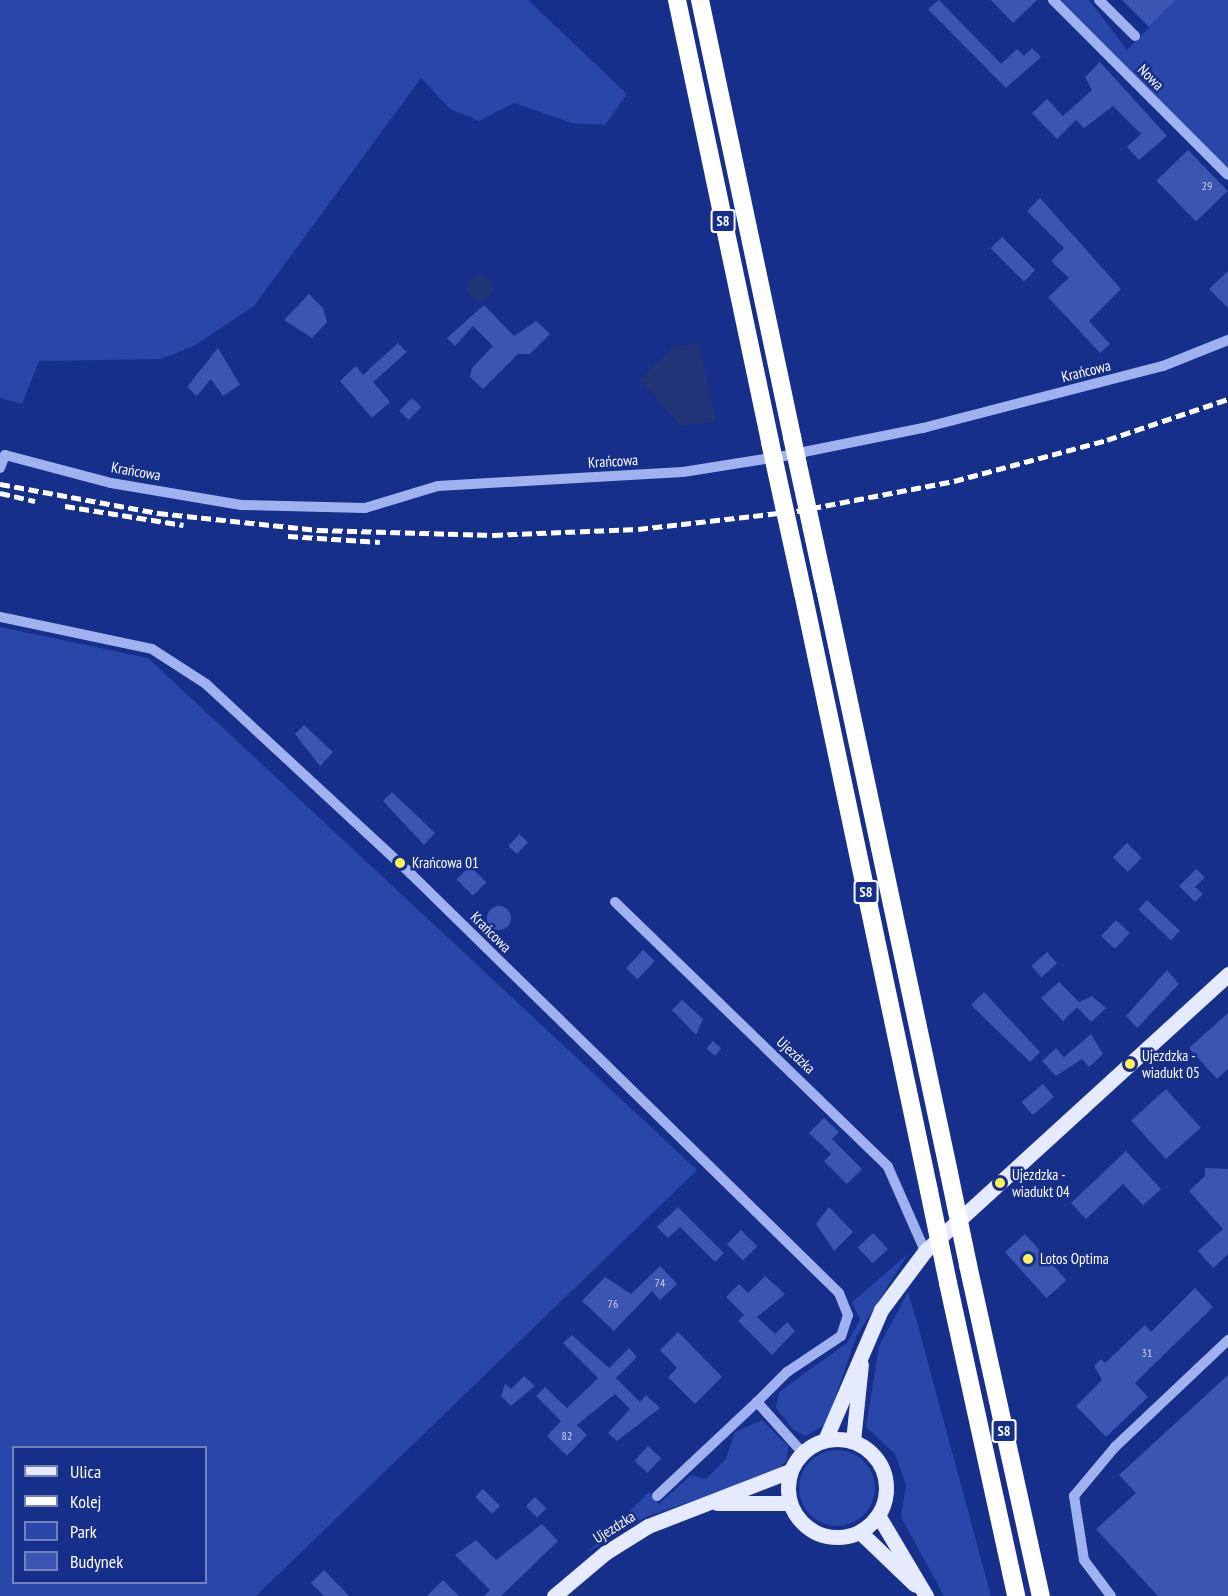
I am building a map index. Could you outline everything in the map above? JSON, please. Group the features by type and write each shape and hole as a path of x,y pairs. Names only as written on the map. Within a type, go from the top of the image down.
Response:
{"highway":[{"name":"S8","path":"677,0 1016,1596"},
{"name":"S8","path":"700,0 968,1265 1041,1596"}],"main road":[{"path":"825,1440 867,1339 925,1251 1228,974"},
{"path":"853,1441 867,1339"},
{"path":"825,1440 853,1441 872,1453 884,1472 886,1495 878,1515 860,1532 818,1534 800,1521 789,1503 790,1471 802,1452 825,1440"},
{"name":"Ujezdzka","path":"554,1596 626,1539 702,1504 790,1471"},
{"name":"Ujezdzka","path":"702,1504 789,1503"},
{"path":"860,1532 926,1596 878,1515"}],"street":[{"name":"Nowa","path":"1053,0 1228,175"},
{"path":"1099,0 1135,36"},
{"name":"Krańcowa","path":"0,468 5,455 111,483 241,505 365,508 438,486 683,472 784,456 922,428 1152,369 1228,340"},
{"name":"Krańcowa","path":"0,617 152,649 206,684 420,882 839,1293 848,1315 842,1336 787,1372 757,1402"},
{"name":"Ujezdzka","path":"615,902 888,1167 925,1251"},
{"path":"1111,1596 1084,1560 1074,1496 1115,1447 1228,1340"},
{"path":"657,1496 757,1402 802,1452"}],"green space":[{"path":"0,0 528,0 627,94 605,125 572,123 514,103 479,121 450,109 421,78 254,306 194,346 161,359 39,361 22,404 0,398"},
{"path":"1061,0 1089,0 1127,50 1176,0 1228,0 1228,168"},
{"path":"0,627 148,658 697,1170 256,1596 0,1596"},
{"path":"908,1254 856,1337 826,1424 806,1436 794,1430 776,1408 779,1392 848,1342 860,1320 852,1302"},
{"path":"908,1292 991,1596 944,1596 901,1517 906,1485 895,1454 866,1427 879,1346"},
{"path":"762,1420 788,1446 787,1460 775,1472 646,1517 588,1552 649,1492 659,1504 691,1475 706,1479 726,1459 735,1432"},
{"path":"830,1450 844,1450 858,1456 869,1467 875,1481 872,1503 864,1515 844,1526 830,1526 816,1520 805,1509 799,1495 799,1481 805,1467 816,1456"}],"shaded area":[{"path":"480,275 489,279 493,288 489,297 480,301 471,297 467,288 471,279"},
{"path":"699,343 716,422 681,426 639,379 673,347"}],"building":[{"path":"939,0 1001,64 1017,49 1024,56 1032,48 1041,57 1006,88 928,9"},
{"path":"991,0 1037,0 1013,23"},
{"path":"1122,0 1176,0 1149,27"},
{"path":"1100,62 1167,136 1139,160 1127,147 1141,134 1113,106 1084,128 1076,120 1057,139 1032,113 1047,99 1063,116 1092,90 1085,77"},
{"path":"1188,150 1228,191 1196,222 1156,181"},
{"path":"1040,198 1121,289 1089,321 1110,344 1100,353 1048,297 1069,278 1051,261 1064,248 1027,211"},
{"path":"1002,237 1035,270 1024,282 991,248"},
{"path":"1228,271 1228,308 1209,289"},
{"path":"309,294 323,308 327,322 312,338 284,320"},
{"path":"484,305 514,336 536,321 550,334 530,354 518,354 483,389 470,377 472,368 493,346 473,326 455,346 447,338"},
{"path":"398,343 407,352 373,382 390,402 372,418 340,381 356,366 363,375"},
{"path":"218,348 240,385 223,396 211,379 197,396 187,387"},
{"path":"412,398 421,407 408,420 399,411"},
{"path":"304,725 333,752 320,766 295,734"},
{"path":"392,792 435,833 424,845 383,801"},
{"path":"519,834 528,842 517,854 508,846"},
{"path":"1127,843 1142,858 1128,872 1113,857"},
{"path":"470,866 486,882 473,896 457,879"},
{"path":"1196,869 1205,877 1195,887 1203,894 1195,902 1179,886"},
{"path":"1147,900 1180,931 1171,940 1138,910"},
{"path":"499,906 508,909 511,918 508,927 499,930 490,927 487,918 490,909"},
{"path":"1116,920 1130,933 1115,949 1101,936"},
{"path":"643,950 655,961 638,979 626,968"},
{"path":"1047,952 1057,963 1041,977 1031,966"},
{"path":"1167,970 1179,984 1137,1028 1126,1016"},
{"path":"1059,982 1079,1002 1092,996 1106,1008 1091,1022 1077,1007 1063,1021 1041,998"},
{"path":"984,992 1040,1052 1030,1062 971,1005"},
{"path":"682,1000 703,1019 696,1035 672,1010"},
{"path":"1228,1013 1228,1069 1217,1079 1189,1048"},
{"path":"1091,1034 1103,1054 1089,1067 1082,1059 1056,1076 1042,1061 1056,1048 1064,1057"},
{"path":"713,1041 721,1048 715,1056 706,1049"},
{"path":"1043,1084 1054,1097 1032,1115 1022,1102"},
{"path":"1166,1089 1201,1128 1166,1159 1131,1120"},
{"path":"824,1118 839,1132 832,1139 862,1169 847,1184 824,1161 831,1154 809,1133"},
{"path":"1126,1151 1161,1189 1143,1205 1123,1184 1086,1219 1071,1203"},
{"path":"1205,1168 1228,1169 1228,1254 1213,1268 1198,1251 1223,1229 1189,1191 1205,1176"},
{"path":"678,1207 724,1253 715,1262 680,1227 668,1238 657,1227"},
{"path":"829,1207 853,1232 834,1251 816,1224"},
{"path":"741,1230 757,1246 743,1260 727,1244"},
{"path":"873,1233 888,1249 873,1263 858,1247"},
{"path":"1025,1234 1066,1280 1046,1298 1005,1252"},
{"path":"660,1266 677,1284 660,1300 652,1291 614,1331 582,1301 605,1277 631,1294"},
{"path":"765,1276 785,1294 757,1317 775,1334 787,1322 795,1331 772,1355 738,1321 744,1315 726,1297 739,1284 748,1293"},
{"path":"1195,1288 1213,1307 1135,1383 1148,1397 1106,1437 1076,1406 1102,1380 1094,1366 1101,1359 1105,1363 1145,1325 1151,1332"},
{"path":"678,1332 722,1377 695,1404 668,1377 677,1368 660,1350"},
{"path":"572,1335 609,1368 629,1348 637,1357 616,1378 640,1402 646,1395 660,1408 617,1441 608,1433 630,1409 615,1394 577,1425 587,1435 567,1456 547,1436 561,1421 536,1396 545,1387 567,1408 598,1378 563,1343"},
{"path":"1228,1375 1228,1596 1158,1596 1096,1529 1136,1493 1119,1475"},
{"path":"524,1376 535,1386 511,1406 501,1396 505,1384 511,1389"},
{"path":"648,1446 661,1458 648,1473 634,1461"},
{"path":"483,1489 500,1506 492,1514 475,1497"},
{"path":"535,1497 546,1508 537,1518 526,1506"},
{"path":"542,1524 558,1541 501,1596 484,1596 490,1590 455,1555 476,1540 496,1560"},
{"path":"324,1570 349,1596 324,1596 311,1583"},
{"path":"443,1580 459,1596 427,1596"}],"railway":[{"path":"0,484 158,513 318,530 493,535 638,529 797,511 954,481 1107,440 1228,399"},
{"path":"0,493 35,501"},
{"path":"65,506 183,525"},
{"path":"288,536 380,542"}],"place":[{"name":"Krańcowa 01","path":"400,863"},
{"name":"Ujezdzka - wiadukt 05","path":"1130,1064"},
{"name":"Ujezdzka - wiadukt 04","path":"1000,1183"},
{"name":"Lotos Optima","path":"1028,1259"}]}
